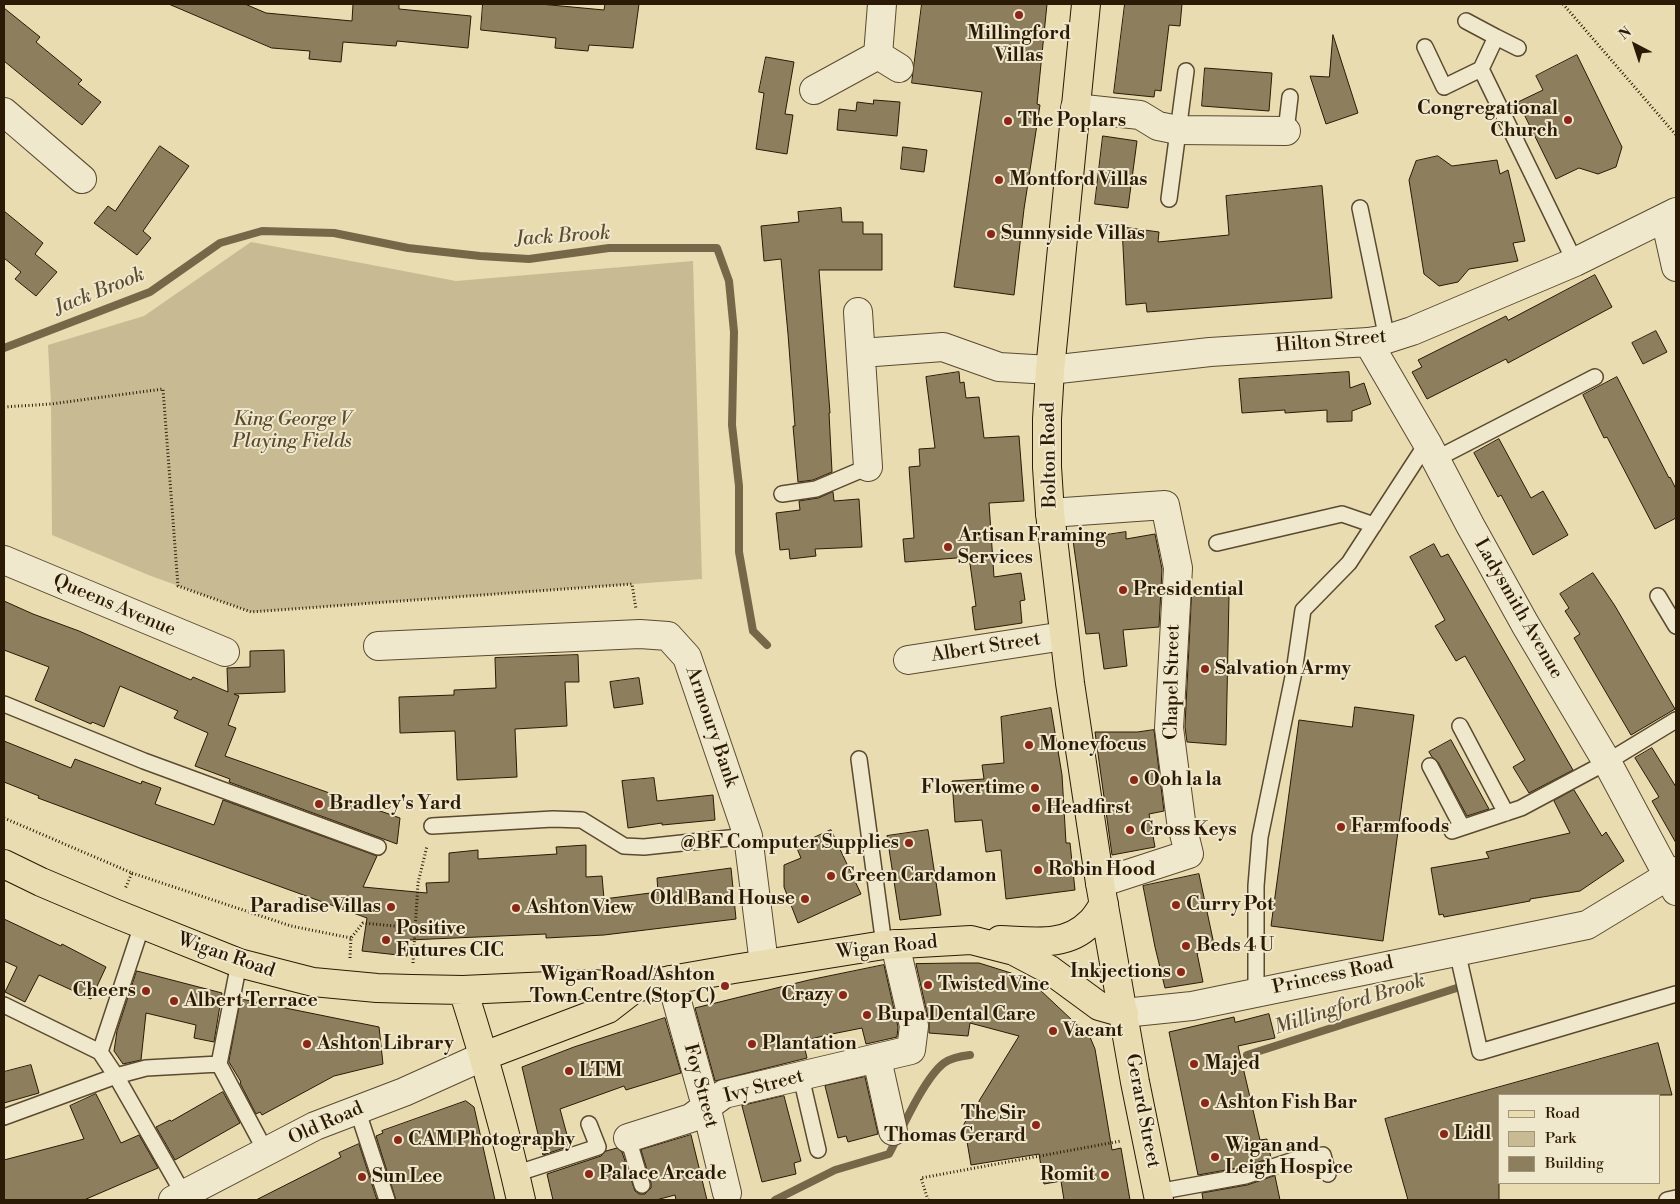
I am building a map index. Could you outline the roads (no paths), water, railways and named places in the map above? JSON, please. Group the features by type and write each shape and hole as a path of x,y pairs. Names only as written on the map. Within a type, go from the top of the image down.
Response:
{"main road":[{"name":"Bolton Road","path":"1086,4 1050,370 1047,467 1050,513 1064,636 1102,893"},
{"name":"Wigan Road","path":"4,864 41,882 142,925 239,963 312,982 377,988 463,990 593,984 635,988 764,964 890,945 971,940 1014,951 1050,970 1099,1006 1124,1013"},
{"path":"971,940 1056,941 1071,937 1090,923 1102,893"},
{"name":"Gerard Street","path":"1102,893 1158,1196"},
{"name":"Wigan Road","path":"484,1056 608,1009 635,988"},
{"path":"463,990 484,1056 518,1187"}],"street":[{"path":"814,90 888,62 882,4"},
{"path":"1075,108 1140,115 1158,126 1178,130 1286,131"},
{"path":"4,112 82,179"},
{"path":"1670,215 1676,267"},
{"name":"Hilton Street","path":"861,353 943,347 998,367 1050,370 1210,352 1378,340 1412,331 1575,262 1670,215"},
{"path":"858,312 868,467"},
{"name":"Ladysmith Avenue","path":"1378,340 1470,525 1673,879"},
{"name":"Chapel Street","path":"1050,513 1165,505 1178,568 1169,728 1181,822 1189,854 1102,893"},
{"name":"Queens Avenue","path":"4,560 225,652"},
{"name":"Armoury Bank","path":"378,646 640,634 668,636 687,657 748,836 764,964"},
{"name":"Albert Street","path":"908,660 1064,636"},
{"name":"Princess Road","path":"1124,1013 1176,1008 1457,954 1587,925 1673,879"},
{"name":"Ivy Street","path":"628,1138 691,1118 724,1094 911,1050 914,1026 890,945"},
{"name":"Foy Street","path":"671,980 728,1193"},
{"name":"Old Road","path":"178,1198 315,1126 404,1092 484,1056"},
{"path":"877,1059 893,1131"}],"lane":[{"path":"1466,21 1518,48"},
{"path":"1425,48 1444,87 1481,69 1496,37"},
{"path":"1481,69 1575,262"},
{"path":"1169,199 1186,71"},
{"path":"1286,131 1290,97"},
{"path":"1360,208 1378,340"},
{"path":"1256,992 1256,886 1260,837 1294,672 1303,610 1349,563 1374,525 1432,451 1595,377"},
{"path":"782,494 816,489 868,467"},
{"path":"1217,543 1342,514 1374,525"},
{"path":"1658,596 1676,626"},
{"path":"4,704 144,761 378,847"},
{"path":"1430,766 1457,829 1521,808 1607,762 1676,720"},
{"path":"1460,726 1506,813"},
{"path":"859,759 890,945"},
{"path":"432,826 553,819 582,820 624,846 644,847 748,836"},
{"path":"100,1052 142,925"},
{"path":"1457,954 1480,1052 1676,994"},
{"path":"239,963 219,1064 266,1152"},
{"path":"4,1005 100,1052 116,1076 178,1198"},
{"path":"4,1117 116,1076 146,1068 219,1064"},
{"path":"800,1077 818,1150"},
{"path":"357,1109 387,1200"},
{"path":"518,1187 598,1147 590,1124"},
{"path":"628,1138 642,1185"},
{"path":"1158,1196 1245,1176 1294,1160 1323,1155 1328,1174"},
{"path":"1667,1200 1676,1198"}],"waterway":[{"name":"Jack Brook","path":"4,348 150,292 220,243 262,231 334,233 408,248 529,259 609,248 717,248 729,281 734,332 732,425 739,486 739,552 753,631 767,645"},
{"name":"Millingford Brook","path":"1247,1055 1463,986"},
{"name":"Millingford Brook","path":"775,1200 835,1170 889,1154 921,1092 936,1070 950,1060 970,1055"}],"place":[{"name":"Millingford Villas","path":"1019,15"},
{"name":"Congregational Church","path":"1568,120"},
{"name":"The Poplars","path":"1008,121"},
{"name":"Montford Villas","path":"999,180"},
{"name":"Sunnyside Villas","path":"991,234"},
{"name":"Artisan Framing Services","path":"948,547"},
{"name":"Presidential","path":"1123,590"},
{"name":"Salvation Army","path":"1205,669"},
{"name":"Moneyfocus","path":"1029,745"},
{"name":"Ooh la la","path":"1134,780"},
{"name":"Flowertime","path":"1035,788"},
{"name":"Bradley's Yard","path":"319,804"},
{"name":"Headfirst","path":"1036,808"},
{"name":"Farmfoods","path":"1341,827"},
{"name":"Cross Keys","path":"1130,830"},
{"name":"@BF Computer Supplies","path":"909,843"},
{"name":"Robin Hood","path":"1038,870"},
{"name":"Green Cardamon","path":"831,876"},
{"name":"Old Band House","path":"805,899"},
{"name":"Curry Pot","path":"1176,905"},
{"name":"Paradise Villas","path":"391,907"},
{"name":"Ashton View","path":"516,908"},
{"name":"Positive Futures CIC","path":"386,940"},
{"name":"Beds 4 U","path":"1186,946"},
{"name":"Inkjections","path":"1181,972"},
{"name":"Twisted Vine","path":"928,985"},
{"name":"Wigan Road/Ashton Town Centre (Stop C)","path":"725,986"},
{"name":"Cheers","path":"146,991"},
{"name":"Crazy","path":"843,995"},
{"name":"Albert Terrace","path":"174,1001"},
{"name":"Bupa Dental Care","path":"867,1015"},
{"name":"Vacant","path":"1053,1031"},
{"name":"Ashton Library","path":"307,1044"},
{"name":"Plantation","path":"752,1044"},
{"name":"Majed","path":"1194,1064"},
{"name":"LTM","path":"569,1071"},
{"name":"Ashton Fish Bar","path":"1205,1103"},
{"name":"The Sir Thomas Gerard","path":"1036,1125"},
{"name":"Lidl","path":"1444,1134"},
{"name":"CAM Photography","path":"398,1140"},
{"name":"Wigan and Leigh Hospice","path":"1215,1157"},
{"name":"Palace Arcade","path":"589,1174"},
{"name":"Romit","path":"1105,1175"},
{"name":"Sun Lee","path":"362,1177"}],"park label":[{"name":"King George V Playing Fields","path":"292,431"}]}
